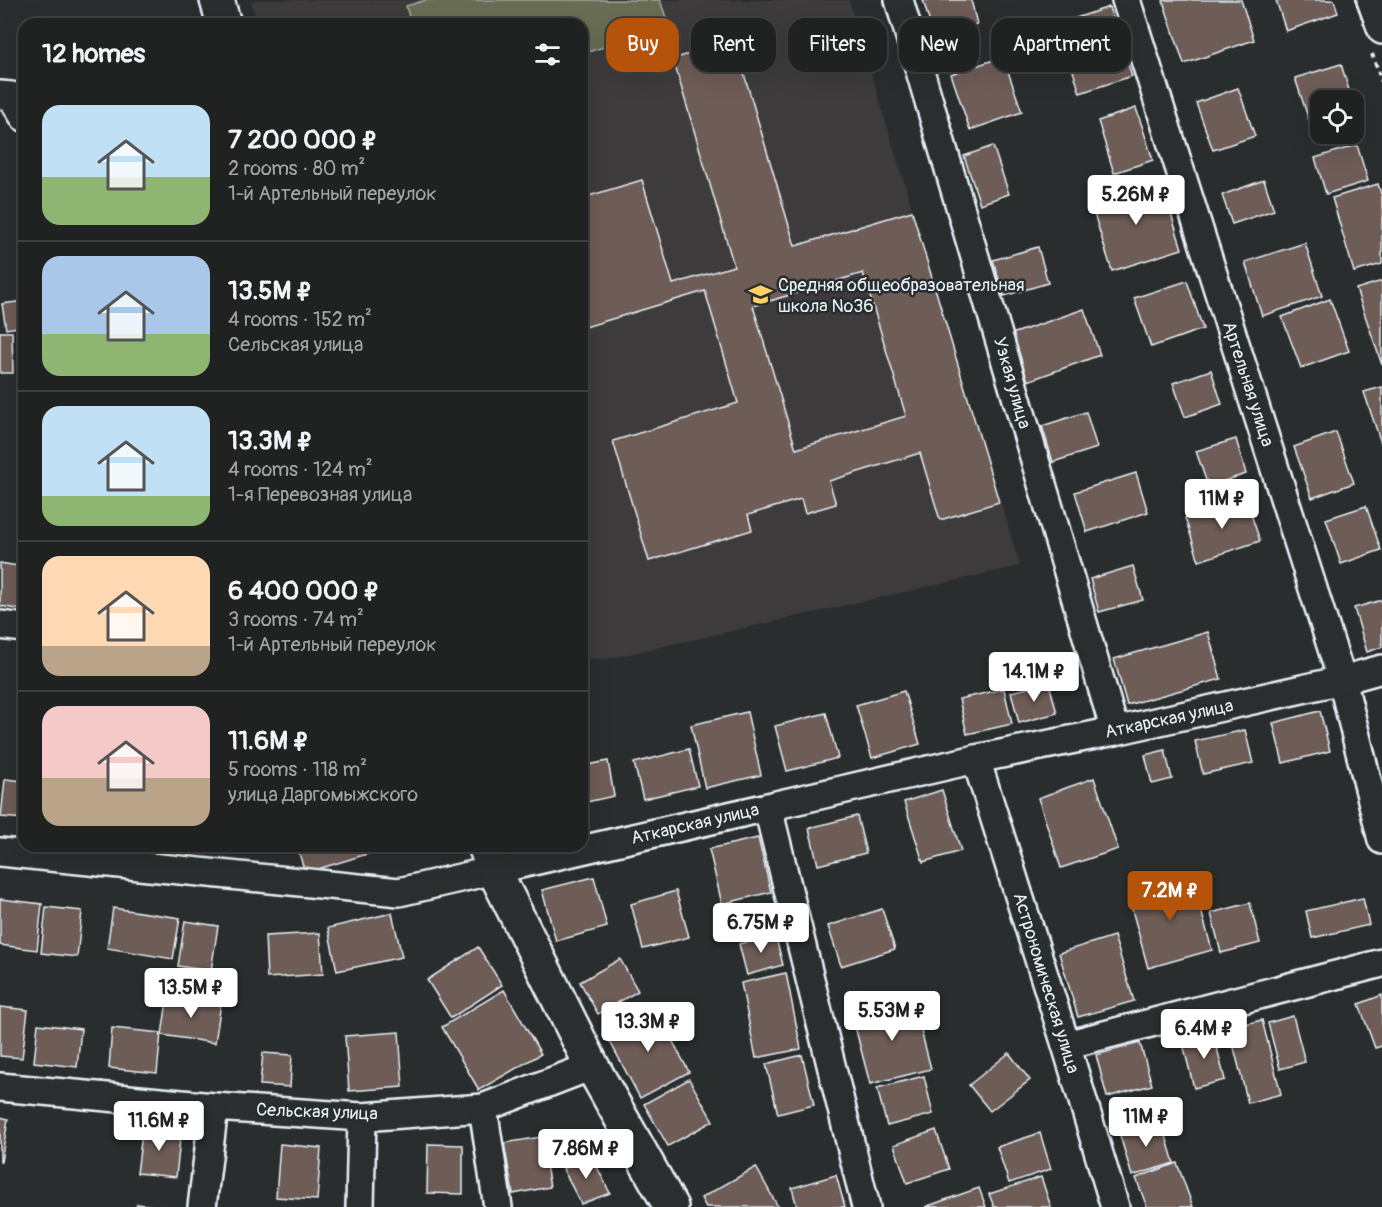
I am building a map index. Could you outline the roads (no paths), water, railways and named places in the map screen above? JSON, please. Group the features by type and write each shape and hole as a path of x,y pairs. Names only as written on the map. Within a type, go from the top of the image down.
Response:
{"main road":[{"path":"216,0 222,18"},
{"path":"489,858 591,1066 671,1207"}],"street":[{"name":"Узкая улица","path":"899,0 1115,731"},
{"name":"Артельная улица","path":"1126,0 1342,680 1382,840"},
{"path":"1371,0 1382,30"},
{"path":"0,95 11,96 18,107"},
{"path":"0,625 18,627"},
{"name":"Аткарская улица","path":"588,840 768,808 976,759 1115,731 1342,680 1382,669"},
{"name":"Астрономическая улица","path":"976,759 1115,1207"},
{"path":"768,808 866,1207"},
{"name":"Аткарская улица","path":"0,852 399,892 489,858 522,852"},
{"path":"1066,1045 1382,963"},
{"name":"Сельская улица","path":"0,1087 214,1107 362,1117 483,1108 591,1066"},
{"path":"202,1207 214,1107"},
{"path":"483,1108 498,1207"},
{"path":"360,1207 362,1117"}],"place":[{"name":"Средняя общеобразовательная школа №36","path":"760,295"}]}
